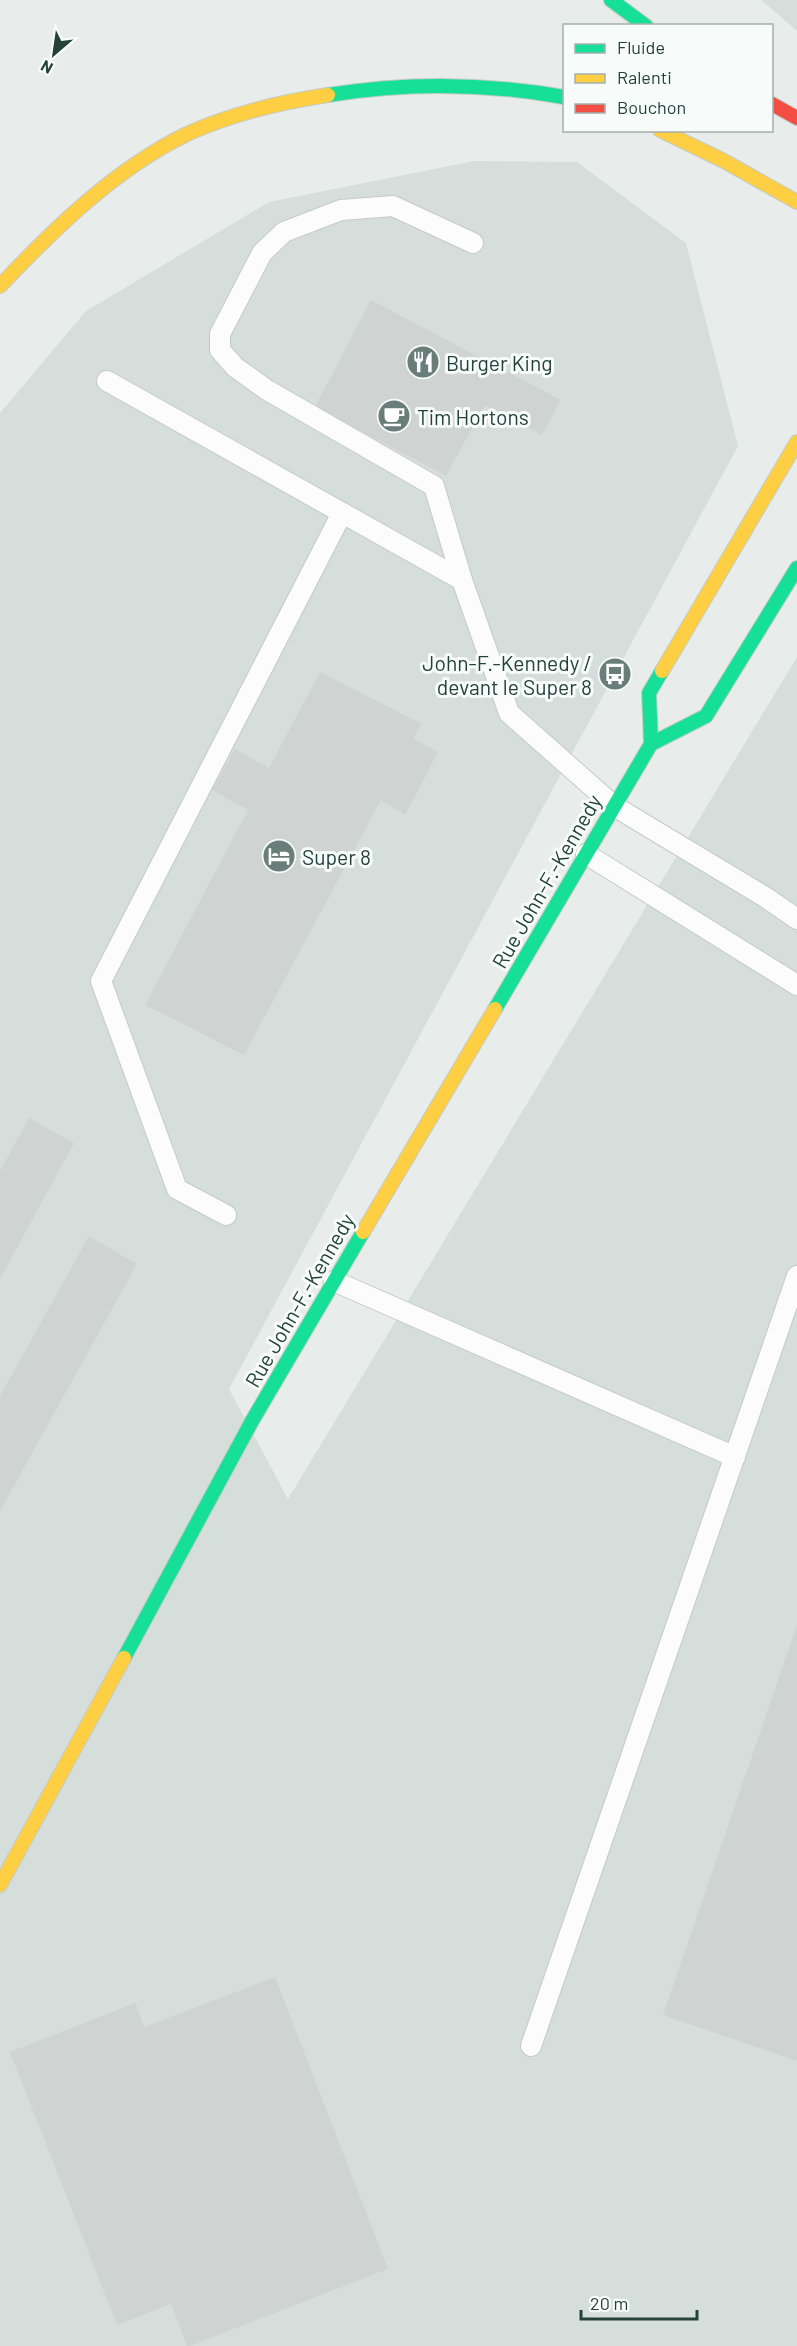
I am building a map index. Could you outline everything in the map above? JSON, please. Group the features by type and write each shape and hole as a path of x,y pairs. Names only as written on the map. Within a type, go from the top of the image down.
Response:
{"main road":[{"path":"611,0 643,24"},
{"path":"0,286 56,229 109,184 175,141 214,123 251,111 320,95 386,86 478,85 538,92 563,98"},
{"path":"773,105 797,118"},
{"path":"664,132 716,157 797,202"},
{"path":"797,442 649,693 651,744 706,716 797,568"},
{"name":"Rue John-F.-Kennedy","path":"0,1885 252,1421 651,744"}],"lane":[{"path":"474,243 393,206 341,210 284,232 262,253 220,334 220,350 235,367 267,390 434,486 462,580 509,712 614,807 765,897 797,919"},
{"path":"107,381 462,580"},
{"path":"226,1215 177,1189 101,981 342,513"},
{"path":"586,854 797,985"},
{"path":"531,2046 797,1276"},
{"path":"334,1281 735,1457"}],"shaded area":[{"path":"761,0 797,0 797,31"},
{"path":"474,161 577,162 686,243 738,446 229,1389 288,1499 797,657 797,2346 0,2346 0,413 86,311 269,202"}],"building":[{"path":"371,300 561,400 542,435 485,405 446,476 315,407"},
{"path":"320,672 422,724 413,738 438,752 405,815 381,800 244,1055 145,1005 248,810 212,790 235,749 269,768"},
{"path":"29,1118 74,1143 0,1279 0,1171"},
{"path":"89,1236 137,1264 0,1511 0,1396"},
{"path":"797,1625 797,2061 663,2015"},
{"path":"275,1977 388,2269 190,2346 187,2346 171,2304 117,2325 10,2052 135,2003 144,2027"}],"traffic: fast":[{"path":"611,0 643,24"},
{"path":"328,95 388,88 446,86 505,89 563,97"},
{"path":"651,744 706,716 797,568"},
{"path":"495,1009 651,744 649,693 662,671"},
{"path":"124,1658 252,1421 363,1232"}],"traffic: slow":[{"path":"0,286 87,201 135,164 161,148 187,134 239,115 274,105 328,95"},
{"path":"664,132 724,161 797,202"},
{"path":"662,671 797,442"},
{"path":"363,1232 495,1009"},
{"path":"0,1885 124,1658"}],"traffic: jam":[{"path":"773,105 797,118"}],"place":[{"name":"Burger King","path":"423,362"},
{"name":"Tim Hortons","path":"394,416"},
{"name":"John-F.-Kennedy / devant le Super 8","path":"615,674"},
{"name":"Super 8","path":"279,856"}]}
